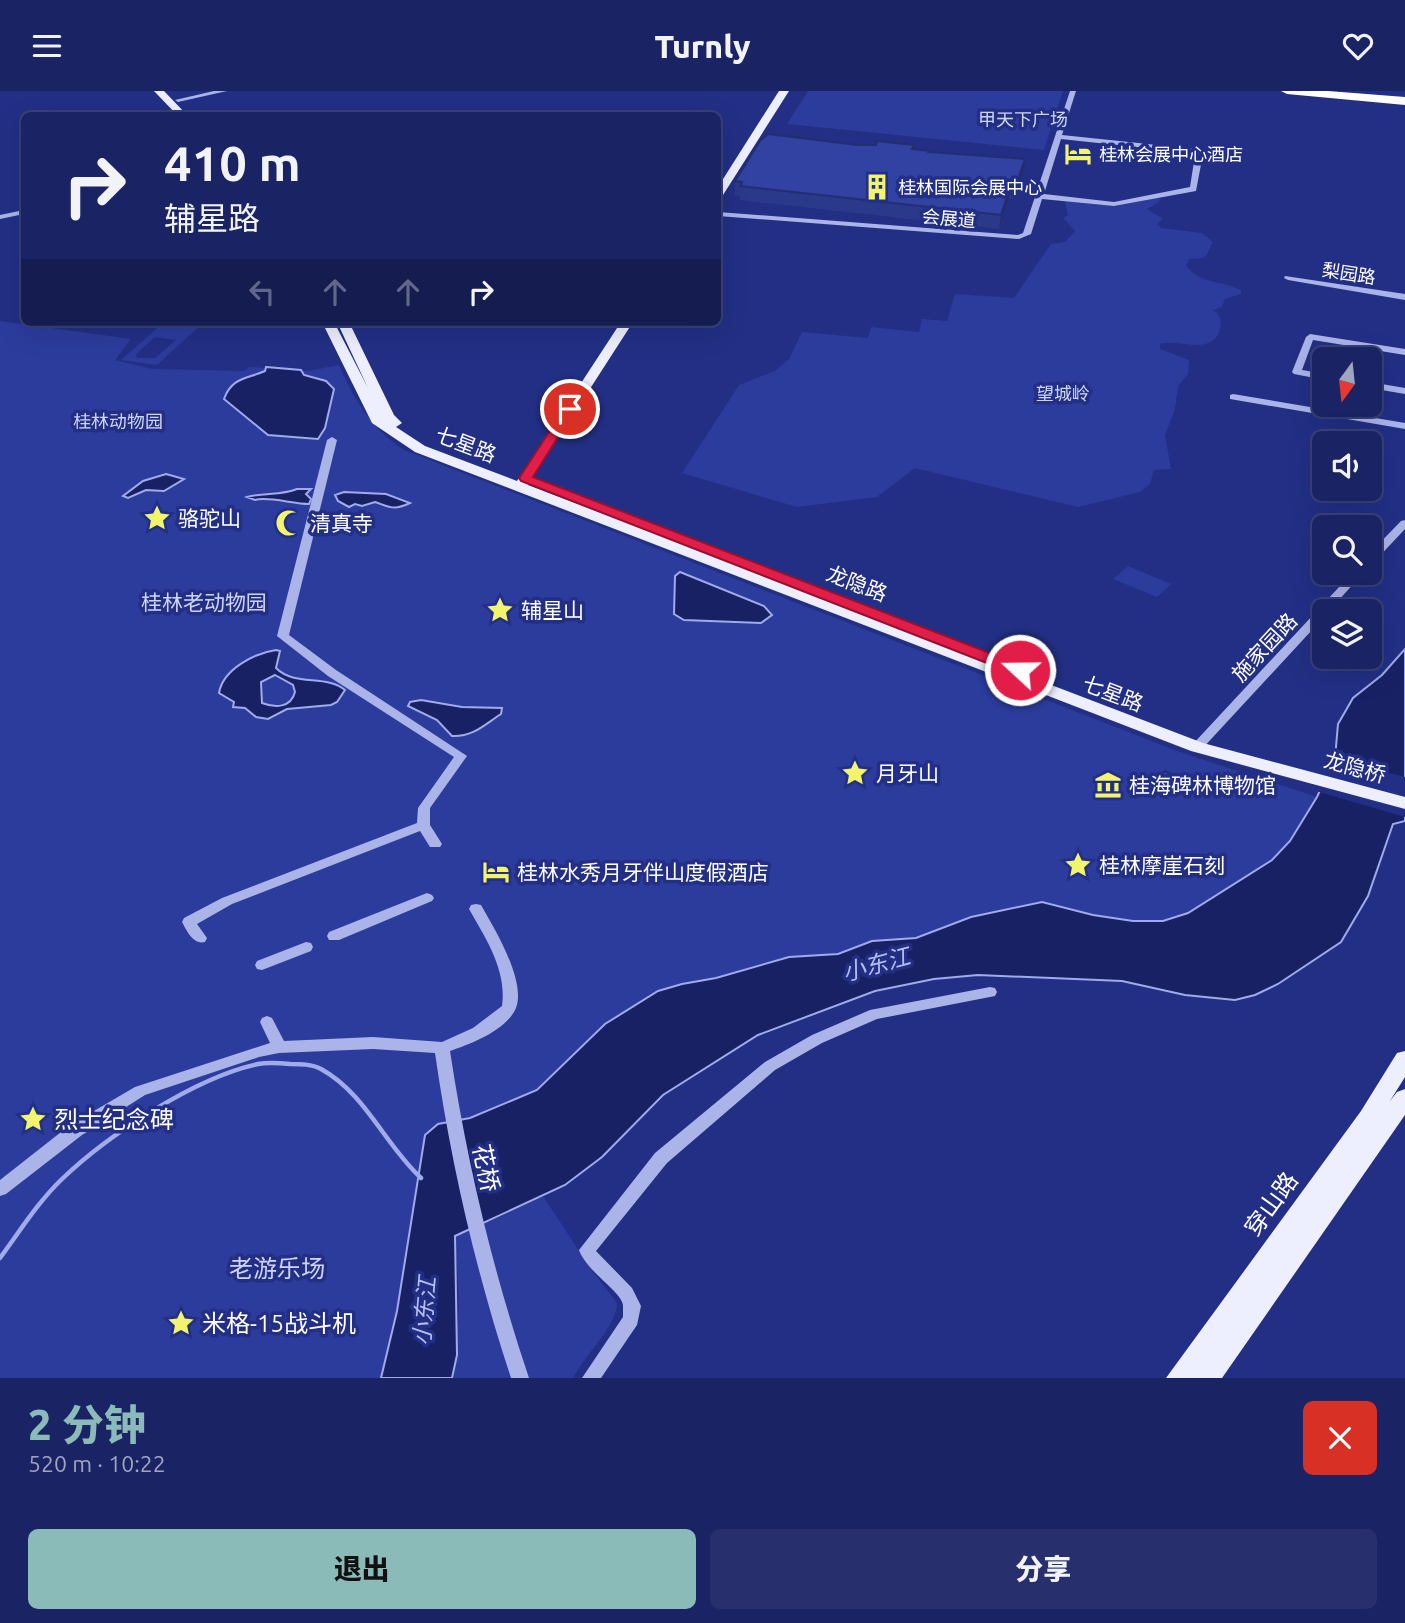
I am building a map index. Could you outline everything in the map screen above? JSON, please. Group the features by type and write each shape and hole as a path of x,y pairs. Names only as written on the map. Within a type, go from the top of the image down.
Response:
{"highway":[{"path":"1287,91 1405,100"},
{"path":"1316,91 1405,100"}],"main road":[{"path":"159,91 179,112"},
{"path":"171,91 190,112"},
{"path":"721,178 778,91"},
{"path":"721,190 784,91"},
{"name":"七星路","path":"330,326 377,420 420,449 523,483"},
{"name":"七星路","path":"345,326 388,417 405,432"},
{"path":"523,483 624,326"},
{"name":"龙隐路","path":"405,432 523,483 1200,744 1295,770"},
{"name":"龙隐桥","path":"1295,770 1405,794"},
{"name":"龙隐桥","path":"1295,770 1405,803"},
{"name":"穿山路","path":"1179,1378 1369,1117 1405,1059"},
{"path":"1207,1378 1405,1098"}],"street":[{"path":"178,100 224,91"},
{"name":"会展道","path":"721,214 1019,237 1027,234 1073,91"},
{"path":"1039,196 1114,204 1193,189 1199,154 1193,151 1059,137"},
{"path":"0,217 21,213"},
{"name":"梨园路","path":"1288,278 1405,297"},
{"path":"1312,375 1297,372 1310,337 1373,347"},
{"path":"1382,348 1405,352"},
{"path":"1382,387 1405,391"},
{"path":"1233,397 1405,426"},
{"path":"332,440 283,636 332,673 461,756 424,808 423,825 435,844"},
{"path":"1382,547 1405,523"},
{"name":"施家园路","path":"1200,744 1347,585"},
{"path":"200,938 189,922 228,901 423,825"},
{"path":"334,936 427,898"},
{"path":"0,1189 76,1130 140,1091 258,1051 279,1047 373,1043 442,1048 466,1039 496,1021 509,1008 511,993 504,965 477,909"},
{"path":"262,965 306,947"},
{"path":"591,1378 631,1319 632,1306 626,1293 586,1253 661,1158 771,1066 817,1039 875,1014 990,992"},
{"path":"267,1022 279,1047"},
{"name":"花桥","path":"442,1048 450,1111 477,1234 520,1378"}],"green space":[{"name":"甲天下广场","path":"808,91 1063,91 1044,150 787,124"},
{"name":"望城岭","path":"1160,199 1159,202 1147,209 1163,219 1157,224 1161,228 1202,233 1213,242 1206,256 1189,259 1186,265 1190,271 1241,290 1241,294 1225,299 1222,307 1213,310 1220,318 1221,326 1216,337 1210,342 1193,345 1160,344 1160,349 1189,360 1188,374 1178,386 1175,409 1165,435 1171,469 1154,470 1150,484 1140,492 1078,507 915,468 877,497 797,507 682,473 739,385 775,371 789,359 802,332 868,338 871,327 919,332 922,319 947,321 955,294 1014,298 1051,244 1065,242 1075,231 1063,218 1068,215 1065,201 1115,206"},
{"path":"0,321 131,339 115,360 152,369 245,371 249,367 308,371 339,365 365,413 382,433 404,450 1177,751 1317,797 1290,841 1272,860 1188,913 1163,921 1136,922 1086,914 1042,902 971,917 916,938 872,941 838,954 789,957 716,978 661,989 605,1024 537,1090 470,1118 489,1222 543,1196 593,1272 617,1303 612,1321 573,1378 452,1378 458,1326 456,1255 449,1213 425,1135 397,1311 381,1378 0,1378"},
{"path":"159,326 200,326 157,365 121,360","holes":["155,337 176,340 155,358 137,358 136,354"]},
{"path":"1128,566 1171,584 1157,597 1113,579"}],"water":[{"path":"266,367 301,370 304,375 326,381 334,389 325,428 318,439 268,435 224,399 231,386 265,371"},
{"path":"166,474 184,479 164,491 146,490 128,498 123,496 143,481"},
{"path":"311,489 306,494 311,499 309,504 247,497 284,493"},
{"path":"344,492 386,494 410,503 395,508 375,502 349,507 338,501 335,495"},
{"path":"680,572 764,606 772,615 761,623 684,620 674,614 675,576"},
{"name":"小东江","path":"1405,649 1405,821 1393,824 1368,896 1341,942 1278,984 1255,995 1235,1000 1185,995 1122,981 978,975 934,979 875,991 758,1035 663,1095 602,1157 565,1185 455,1236 457,1355 452,1378 381,1378 397,1311 425,1135 438,1124 470,1118 537,1090 605,1024 658,991 682,984 716,978 789,957 838,954 872,941 916,938 971,917 1042,902 1093,915 1133,921 1163,921 1188,913 1272,860 1290,841 1317,797 1335,758 1338,724 1353,698 1382,675"},
{"path":"280,651 276,668 284,674 329,682 345,690 337,702 331,705 287,709 268,719 256,717 245,708 233,707 234,702 219,693 222,684 241,664 268,652","holes":["275,675 293,685 295,692 286,704 272,706 262,703 261,682"]},
{"path":"421,700 462,707 502,708 501,714 478,729 466,735 452,736 437,720 408,706 410,702"}],"pier":[{"path":"1332,757 1405,777 1405,817 1316,791"}],"building":[{"name":"桂林国际会展中心","path":"768,134 857,145 876,145 877,141 914,145 912,149 929,152 1025,159 1016,185 1011,184 1001,215 740,186 742,182 735,181 760,141"},
{"path":"1165,771 1178,777 1171,784 1158,777"}],"waterway":[{"path":"0,1258 53,1188 103,1144 181,1094 208,1081 258,1064 310,1065 336,1079 362,1105 421,1178"}],"place":[{"name":"桂林会展中心酒店","path":"1078,154"},
{"name":"桂林国际会展中心","path":"877,187"},
{"name":"骆驼山","path":"157,518"},
{"name":"清真寺","path":"289,523"},
{"name":"辅星山","path":"500,610"},
{"name":"月牙山","path":"855,773"},
{"name":"桂海碑林博物馆","path":"1108,785"},
{"name":"桂林摩崖石刻","path":"1078,865"},
{"name":"桂林水秀月牙伴山度假酒店","path":"496,872"},
{"name":"烈士纪念碑","path":"33,1119"},
{"name":"米格-15战斗机","path":"181,1323"}],"route":[{"path":"570,409 526,478 1020,670"}],"park label":[{"name":"桂林动物园","path":"118,421"},
{"name":"桂林老动物园","path":"204,602"},
{"name":"老游乐场","path":"277,1268"}]}
